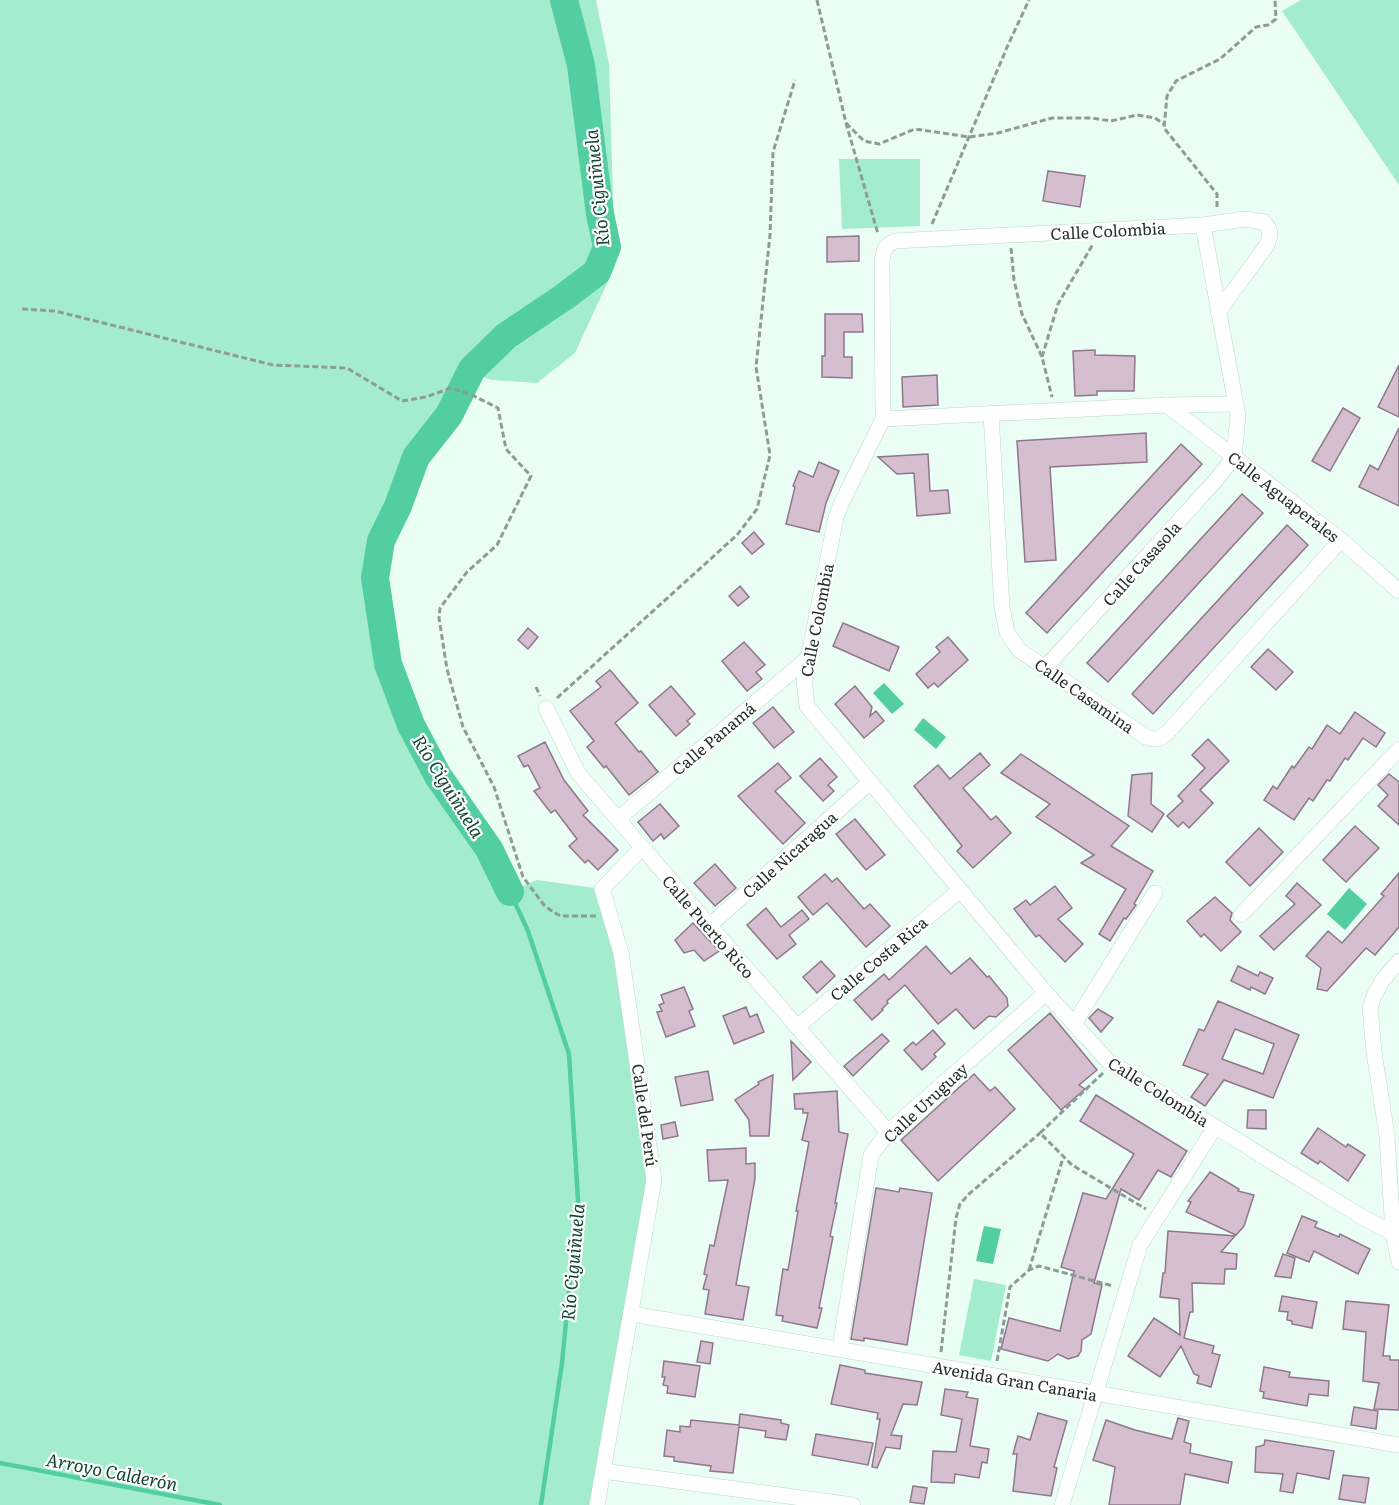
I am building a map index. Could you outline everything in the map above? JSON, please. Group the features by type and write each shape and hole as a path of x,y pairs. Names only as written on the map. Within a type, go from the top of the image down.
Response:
{"street":[{"name":"Calle Colombia","path":"1218,312 1267,244 1270,229 1263,222 1256,220 926,239 895,241 888,244 883,250 883,418 837,517 804,680 807,706 1046,993 1113,1064 1362,1217 1393,1233"},
{"path":"1210,224 1218,312 1238,427 1234,457"},
{"path":"883,418 1167,405 1235,405"},
{"name":"Calle Aguaperales","path":"1167,405 1341,540 1399,591"},
{"path":"1210,438 1205,418 1213,405"},
{"name":"Calle Casamina","path":"991,413 1002,608 1007,632 1019,650 1152,740 1161,738 1341,540"},
{"name":"Calle Casasola","path":"1045,668 1216,480 1234,457"},
{"name":"Calle Panamá","path":"618,819 808,658"},
{"name":"Calle Puerto Rico","path":"546,708 578,772 888,1132"},
{"path":"1241,915 1399,749"},
{"name":"Calle Nicaragua","path":"709,926 870,782"},
{"name":"Calle del Perú","path":"597,1505 653,1191 654,1169 621,952 602,889 642,848"},
{"name":"Calle Costa Rica","path":"797,1027 960,890"},
{"path":"1074,1024 1155,893"},
{"path":"1399,961 1377,989 1370,1008 1395,1211 1393,1233 1399,1262"},
{"name":"Calle Uruguay","path":"840,1348 871,1155 888,1132 1046,993"},
{"path":"1062,1505 1140,1245 1215,1126"},
{"path":"1387,1136 1399,1185"},
{"path":"1362,1217 1395,1211"},
{"name":"Avenida Gran Canaria","path":"632,1314 1399,1445"},
{"path":"603,1471 853,1505"}],"path":[{"path":"817,0 846,123 883,250"},
{"path":"926,239 1029,0"},
{"path":"1210,224 1217,194 1164,128 1167,96 1176,81 1220,59 1256,27 1268,25 1276,20 1275,0"},
{"path":"536,687 546,708 737,535 757,508 770,455 756,367 770,235 773,152 795,80"},
{"path":"846,123 864,141 879,144 915,129 969,136 998,133 1052,118 1092,118 1111,121 1137,115 1155,118 1165,125"},
{"path":"1042,357 1058,304 1101,230"},
{"path":"1010,235 1014,279 1022,314 1042,357 1055,411"},
{"path":"22,309 55,311 273,365 347,368 402,400 426,397 451,388 498,408 506,449 531,476 497,545 467,572 440,608 439,618 447,669 463,726 494,787 523,877 544,905 561,916 610,916"},
{"path":"940,1366 956,1218 960,1204 1113,1064"},
{"path":"1040,1133 1063,1158 1158,1216"},
{"path":"1029,1270 1063,1158"},
{"path":"994,1376 1010,1287 1029,1270 1039,1266 1127,1290"}],"shaded area":[{"path":"0,0 596,0 609,64 615,266 575,353 537,383 492,380 470,373 449,415 416,457 398,506 381,541 375,578 388,664 411,725 438,776 489,849 509,892 537,880 602,889 654,1169 597,1505 0,1505"},
{"path":"1301,0 1399,0 1399,185 1282,11"},
{"path":"839,159 920,159 920,226 842,229"},
{"path":"884,683 904,704 892,714 873,693"},
{"path":"923,718 946,737 936,749 914,730"},
{"path":"1349,888 1367,904 1345,930 1327,914"},
{"path":"984,1226 1001,1229 993,1264 976,1261"},
{"path":"974,1279 1006,1285 991,1361 959,1355"}],"building":[{"path":"1048,171 1085,176 1080,207 1043,201"},
{"path":"859,236 859,261 827,262 827,237"},
{"path":"825,314 862,314 863,332 844,332 844,357 852,357 852,378 822,377 822,356 825,356"},
{"path":"1095,350 1095,355 1135,356 1134,391 1097,391 1097,395 1075,396 1073,351"},
{"path":"1399,365 1399,417 1378,407"},
{"path":"937,375 938,405 903,407 902,377"},
{"path":"1343,408 1360,418 1330,471 1312,461"},
{"path":"1399,428 1399,506 1359,487 1370,465 1378,470"},
{"path":"1146,433 1147,462 1050,467 1056,560 1025,562 1017,441"},
{"path":"1181,444 1202,464 1047,633 1026,613"},
{"path":"928,454 930,491 948,490 950,513 917,516 914,473 897,474 878,457"},
{"path":"819,462 839,471 826,503 819,532 786,524 795,487 793,486 799,471 813,477"},
{"path":"1242,494 1263,513 1108,682 1087,663"},
{"path":"1287,525 1308,545 1153,714 1132,694"},
{"path":"754,532 764,544 752,554 742,543"},
{"path":"740,586 749,597 738,606 729,596"},
{"path":"843,623 899,647 889,671 833,646"},
{"path":"528,628 538,637 528,649 518,640"},
{"path":"948,637 968,660 938,687 934,683 928,688 916,674 940,652 936,647"},
{"path":"744,642 765,665 756,672 762,679 747,691 722,661"},
{"path":"1268,649 1293,672 1276,690 1251,667"},
{"path":"610,670 638,703 615,723 658,772 629,795 587,747 594,741 570,711 601,687 596,681"},
{"path":"671,686 695,714 687,721 690,724 676,736 649,705"},
{"path":"855,686 872,707 870,716 876,711 884,721 864,738 835,704"},
{"path":"773,707 794,732 774,748 753,723"},
{"path":"1355,712 1385,733 1376,747 1363,738 1348,760 1345,758 1330,781 1327,780 1313,801 1309,798 1294,820 1264,800 1273,786 1277,789 1292,766 1294,768 1309,747 1312,749 1327,725 1340,734"},
{"path":"1208,739 1229,761 1200,790 1213,803 1189,828 1183,822 1178,827 1167,816 1183,801 1178,796 1205,768 1192,755"},
{"path":"545,742 564,780 588,811 583,815 618,850 598,870 588,860 585,863 569,846 577,839 555,810 551,813 534,791 540,788 528,765 524,767 518,756"},
{"path":"980,753 990,765 963,788 991,820 996,816 1011,833 973,868 957,851 962,846 914,786 938,765 950,779"},
{"path":"1021,754 1129,826 1111,846 1153,871 1134,904 1136,905 1126,919 1124,918 1110,941 1099,934 1126,889 1081,863 1094,855 1036,817 1050,804 1001,773"},
{"path":"820,758 837,777 828,785 834,791 823,801 800,776"},
{"path":"778,763 791,778 775,791 805,823 783,844 738,796"},
{"path":"1152,773 1151,804 1164,814 1152,832 1128,816 1132,775"},
{"path":"1389,774 1399,782 1399,825 1378,806 1388,795 1378,785"},
{"path":"660,804 679,826 664,839 661,834 653,841 638,822"},
{"path":"855,819 885,855 866,870 836,834"},
{"path":"1355,826 1379,848 1346,882 1323,860"},
{"path":"1259,828 1283,852 1250,886 1226,862"},
{"path":"715,864 736,888 715,906 694,883"},
{"path":"1399,873 1399,927 1375,955 1366,948 1327,991 1317,989 1321,968 1306,956 1328,931 1342,943 1384,896 1381,894"},
{"path":"825,874 832,882 837,878 864,909 870,904 890,926 866,947 827,903 813,915 798,897"},
{"path":"1297,883 1321,905 1274,950 1260,936 1295,904 1286,896"},
{"path":"1055,886 1072,908 1058,919 1083,944 1065,962 1039,935 1036,937 1014,909 1026,900 1030,905"},
{"path":"1215,897 1232,913 1230,920 1241,932 1221,951 1204,934 1201,937 1187,921"},
{"path":"766,908 781,927 802,910 809,919 789,935 796,944 777,959 747,925"},
{"path":"693,923 719,951 704,961 694,950 684,953 675,940"},
{"path":"926,946 951,974 970,958 1007,998 1008,1006 996,1017 989,1016 974,1029 956,1009 938,1024 905,985 887,1001 883,1010 872,1020 854,1000 884,974 889,980"},
{"path":"821,961 835,976 817,993 803,977"},
{"path":"1238,966 1258,976 1260,972 1273,978 1265,994 1231,981"},
{"path":"684,987 693,1009 689,1011 695,1026 666,1037 657,1012 662,1011 659,1005 664,1003 661,995"},
{"path":"1218,1001 1299,1035 1273,1098 1224,1080 1205,1106 1191,1097 1208,1074 1183,1065 1199,1029 1204,1031","holes":["1235,1029 1274,1044 1263,1074 1222,1059"]},
{"path":"746,1007 750,1017 757,1014 764,1032 734,1044 723,1016"},
{"path":"1098,1009 1113,1018 1101,1032 1089,1018"},
{"path":"1050,1013 1097,1070 1079,1085 1085,1089 1061,1110 1008,1050"},
{"path":"933,1030 945,1044 934,1054 936,1057 922,1070 904,1050 913,1042 916,1045"},
{"path":"882,1034 889,1041 853,1076 844,1066"},
{"path":"791,1041 811,1062 793,1080"},
{"path":"708,1071 713,1100 681,1106 675,1077"},
{"path":"974,1074 990,1091 995,1087 1015,1109 938,1181 901,1140"},
{"path":"773,1075 769,1136 750,1136 749,1120 735,1100 759,1084 758,1082"},
{"path":"837,1091 839,1132 848,1134 835,1203 837,1203 830,1236 833,1237 817,1328 782,1321 783,1316 776,1315 783,1269 788,1270 809,1142 802,1140 808,1113 803,1113 803,1109 795,1109 794,1094"},
{"path":"1096,1095 1187,1151 1171,1177 1158,1170 1139,1200 1121,1189 1094,1283 1102,1285 1091,1334 1082,1340 1078,1356 1068,1359 1058,1354 1048,1361 1001,1349 1009,1318 1060,1331 1074,1271 1061,1267 1083,1193 1106,1199 1134,1154 1080,1121"},
{"path":"1248,1110 1266,1110 1266,1129 1247,1128"},
{"path":"675,1122 678,1136 663,1139 661,1125"},
{"path":"1318,1128 1346,1147 1348,1144 1365,1155 1348,1181 1320,1161 1318,1164 1301,1153"},
{"path":"746,1148 746,1164 755,1163 755,1179 736,1285 749,1287 743,1320 705,1314 709,1290 703,1289 710,1245 714,1246 728,1180 709,1181 707,1150"},
{"path":"1210,1172 1239,1189 1238,1191 1254,1195 1244,1226 1236,1235 1186,1212 1191,1202 1188,1201"},
{"path":"876,1188 899,1192 900,1188 932,1193 907,1345 864,1338 864,1341 851,1339"},
{"path":"1302,1216 1317,1222 1315,1227 1339,1237 1340,1234 1370,1249 1358,1274 1314,1251 1309,1262 1287,1253"},
{"path":"1168,1231 1235,1236 1221,1252 1237,1254 1236,1269 1225,1269 1224,1284 1192,1283 1193,1312 1190,1312 1184,1338 1214,1346 1212,1353 1220,1355 1211,1387 1197,1383 1199,1376 1194,1374 1181,1346 1160,1377 1128,1356 1154,1318 1180,1335 1179,1299 1160,1297 1163,1273 1165,1273"},
{"path":"1283,1254 1295,1258 1291,1278 1275,1276"},
{"path":"1282,1296 1317,1302 1312,1328 1292,1324 1292,1321 1287,1320 1288,1312 1279,1311"},
{"path":"1346,1301 1389,1305 1383,1356 1390,1356 1390,1360 1399,1360 1399,1410 1374,1409 1379,1383 1363,1381 1366,1332 1343,1329"},
{"path":"701,1341 713,1343 710,1364 697,1362"},
{"path":"664,1361 700,1366 695,1397 667,1393 668,1386 663,1385 665,1377 662,1377"},
{"path":"840,1365 865,1370 865,1373 922,1382 917,1405 903,1404 891,1435 902,1436 900,1449 886,1447 877,1468 872,1467 880,1419 877,1419 878,1413 831,1404"},
{"path":"1264,1367 1290,1372 1289,1377 1329,1381 1328,1396 1309,1394 1307,1406 1263,1398 1264,1392 1260,1391"},
{"path":"945,1389 968,1392 966,1397 978,1399 970,1446 989,1449 987,1463 982,1462 979,1478 955,1474 954,1483 931,1482 933,1451 956,1452 962,1419 941,1415"},
{"path":"1354,1407 1378,1411 1376,1429 1351,1425"},
{"path":"1038,1413 1067,1421 1054,1467 1057,1468 1051,1496 1013,1491 1017,1454 1013,1454 1018,1436 1030,1440"},
{"path":"740,1414 781,1420 781,1423 789,1425 786,1440 765,1437 766,1431 739,1427 733,1473 710,1471 711,1466 674,1461 674,1457 664,1456 667,1430 680,1432 680,1426 690,1427 691,1420 739,1425"},
{"path":"1178,1418 1189,1421 1184,1442 1191,1444 1190,1453 1232,1462 1228,1483 1185,1474 1180,1505 1109,1505 1115,1467 1093,1460 1106,1420 1172,1439"},
{"path":"816,1434 873,1443 868,1465 812,1455"},
{"path":"1265,1440 1334,1451 1329,1479 1297,1473 1293,1493 1280,1491 1283,1474 1255,1472 1256,1447 1264,1445"},
{"path":"1343,1475 1369,1478 1365,1503 1339,1499"},
{"path":"913,1486 927,1488 924,1504 910,1502"}],"waterway":[{"name":"Río Ciguiñuela","path":"510,892 489,849 438,776 411,725 388,664 375,578 381,541 398,506 416,457 449,415 472,369 506,336 597,272 607,247 600,214 581,65 564,0"},
{"name":"Río Ciguiñuela","path":"510,892 528,931 569,1054 578,1200 562,1363 541,1505"},
{"name":"Arroyo Calderón","path":"0,1463 220,1505"}]}
